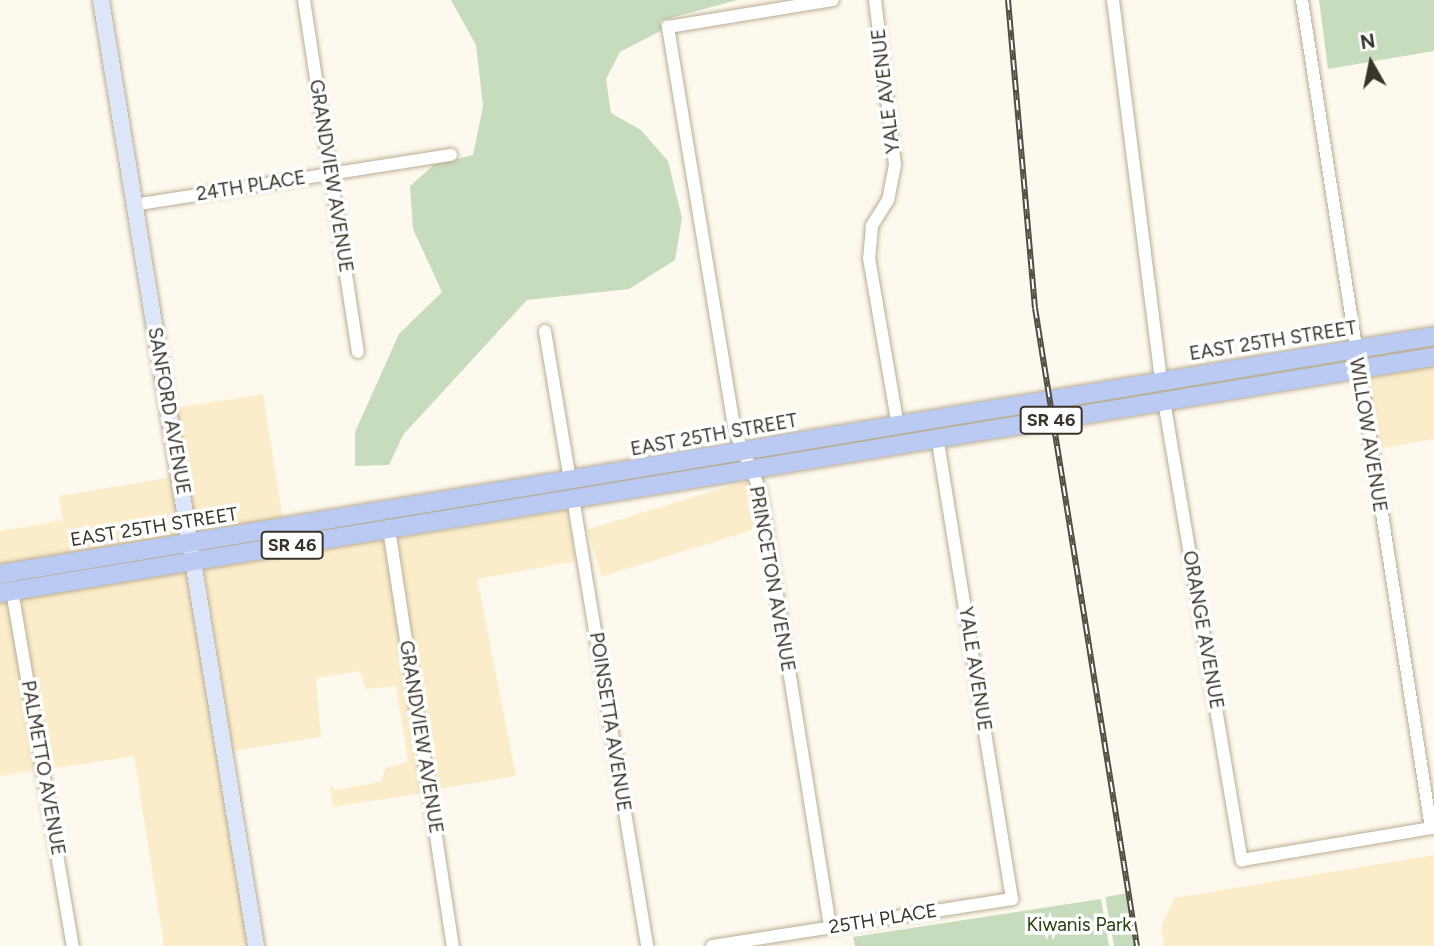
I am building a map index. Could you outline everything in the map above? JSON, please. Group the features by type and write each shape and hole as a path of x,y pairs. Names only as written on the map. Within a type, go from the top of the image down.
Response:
{"main road":[{"name":"SANFORD AVENUE","path":"101,0 256,946"},
{"name":"EAST 25TH STREET","path":"6,592 488,512 505,501 571,490 741,453 1434,336"},
{"name":"EAST 25TH STREET","path":"0,574 191,542 571,490 750,469 1434,356"},
{"path":"1068,417 1087,405 1154,393 1161,381"}],"street":[{"name":"GRANDVIEW AVENUE","path":"304,0 358,352"},
{"name":"PRINCETON AVENUE","path":"830,926 760,490 741,453 668,27 833,0"},
{"name":"YALE AVENUE","path":"875,0 895,165 888,200 872,226 869,258 898,426"},
{"path":"1113,0 1161,381"},
{"name":"WILLOW AVENUE","path":"1242,860 1431,828 1357,369 1302,0"},
{"name":"24TH PLACE","path":"134,205 451,155"},
{"name":"POINSETTA AVENUE","path":"545,331 647,946"},
{"name":"ORANGE AVENUE","path":"1164,401 1242,860"},
{"name":"YALE AVENUE","path":"937,438 1012,899"},
{"name":"GRANDVIEW AVENUE","path":"389,528 453,946"},
{"name":"PALMETTO AVENUE","path":"6,592 73,946"},
{"name":"25TH PLACE","path":"712,946 1012,899"}],"shaded area":[{"path":"1434,366 1434,439 1378,449 1365,378"},
{"path":"263,394 283,519 196,533 176,408"},
{"path":"173,477 183,537 0,566 0,531 63,520 59,496"},
{"path":"746,481 760,528 602,576 587,530"},
{"path":"567,510 576,561 477,579 516,776 435,790 398,538"},
{"path":"384,540 424,793 333,807 329,784 336,790 381,782 385,768 408,762 396,686 366,689 360,671 316,678 321,737 233,751 204,569"},
{"path":"188,571 249,946 164,946 134,756 49,769 21,598"},
{"path":"7,601 36,770 0,776 0,602"},
{"path":"1434,855 1434,946 1164,946 1161,928 1174,898"}],"green space":[{"path":"451,0 737,0 660,21 662,30 620,52 606,79 611,113 641,130 668,161 682,218 675,260 629,289 527,300 403,435 389,465 355,466 355,432 399,334 442,292 413,229 410,186 435,164 473,155 483,106 476,45"},
{"path":"1319,0 1434,0 1434,51 1328,69"},
{"path":"1128,893 1137,946 1114,946 1105,897"},
{"name":"Kiwanis Park","path":"1101,899 1109,946 855,946 853,937"}],"railway":[{"path":"1008,0 1035,308 1137,946"}]}
